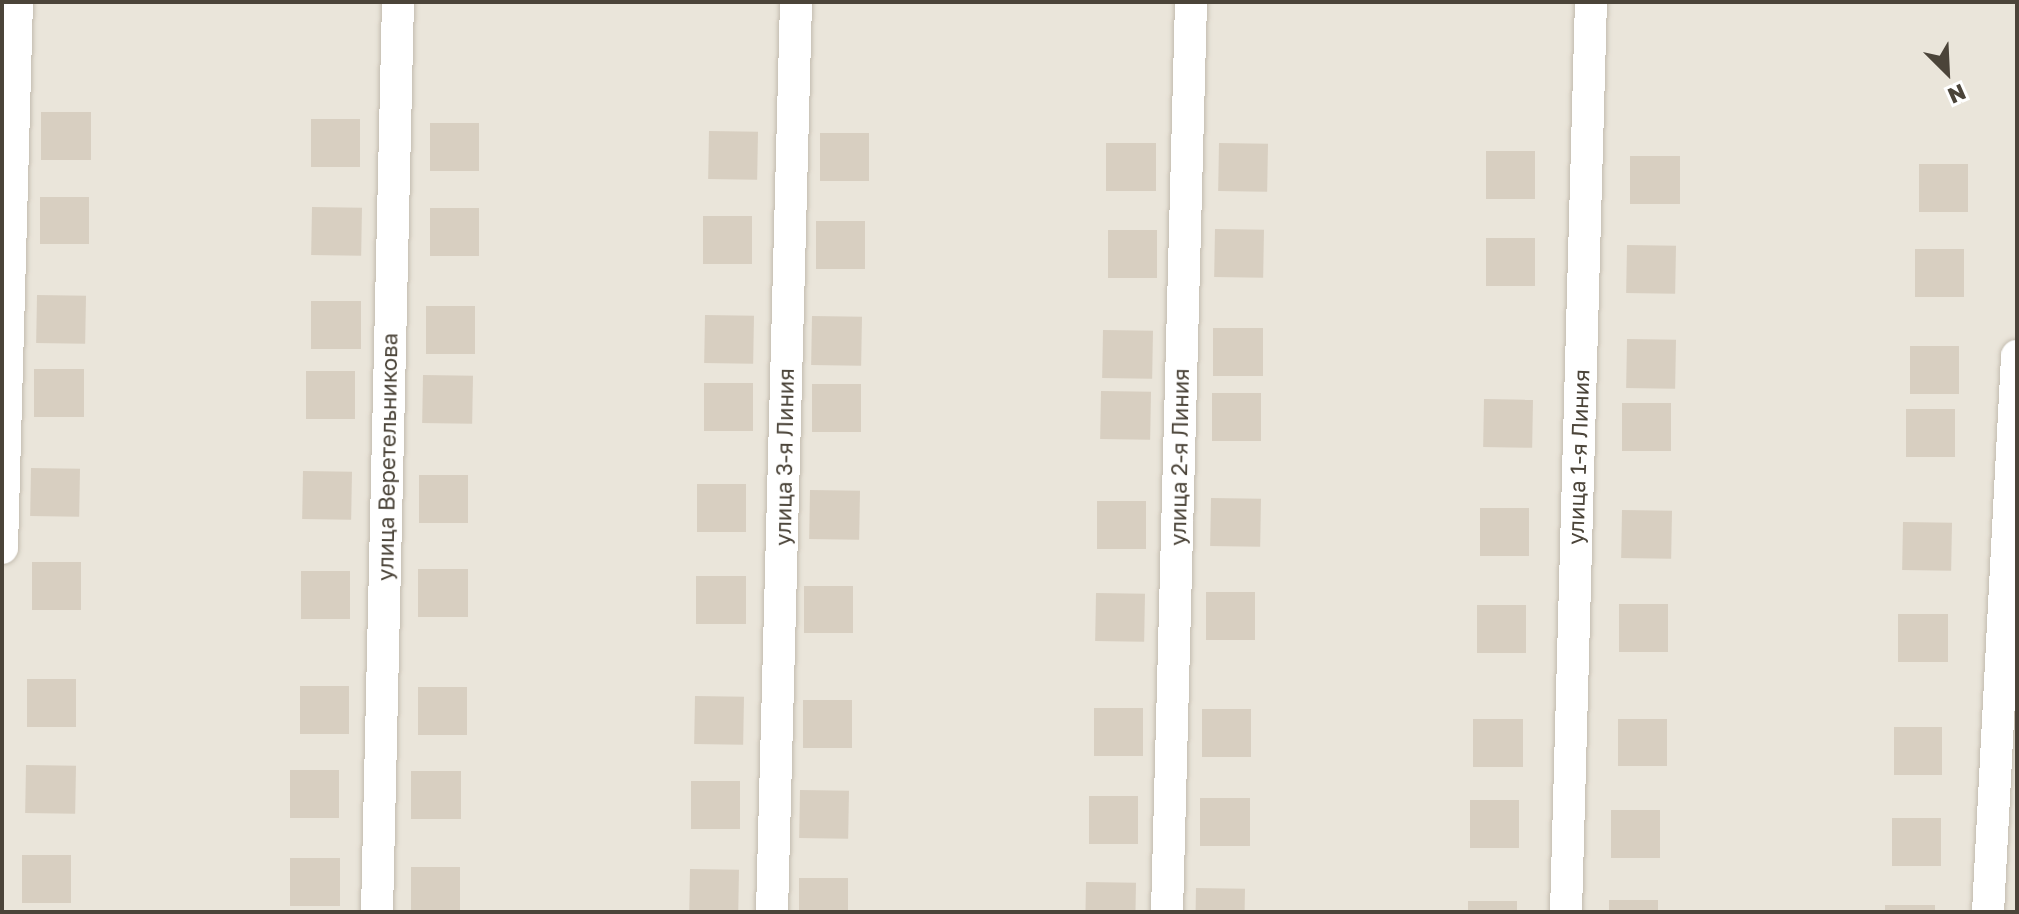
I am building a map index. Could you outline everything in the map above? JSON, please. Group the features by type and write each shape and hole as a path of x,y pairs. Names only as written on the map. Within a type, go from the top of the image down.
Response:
{"street":[{"path":"2,548 17,2"},
{"name":"улица Веретельникова","path":"377,912 398,2"},
{"name":"улица 3-я Линия","path":"772,912 796,2"},
{"name":"улица 2-я Линия","path":"1167,912 1191,2"},
{"name":"улица 1-я Линия","path":"1566,912 1591,2"},
{"path":"1988,912 2017,356"}],"shaded area":[{"path":"2,2 2017,2 2017,912 2,912"}],"building":[{"path":"41,112 91,112 91,160 41,160"},
{"path":"311,119 360,119 360,167 311,167"},
{"path":"430,123 479,123 479,171 430,171"},
{"path":"709,131 758,132 757,180 708,179"},
{"path":"820,133 869,133 869,181 820,181"},
{"path":"1106,143 1156,143 1156,191 1106,191"},
{"path":"1219,143 1268,144 1267,192 1218,191"},
{"path":"1486,151 1535,151 1535,199 1486,199"},
{"path":"1630,156 1680,156 1680,204 1630,204"},
{"path":"1919,164 1968,164 1968,212 1919,212"},
{"path":"40,197 89,197 89,244 40,244"},
{"path":"312,207 362,208 361,256 311,255"},
{"path":"430,208 479,208 479,256 430,256"},
{"path":"703,216 752,216 752,264 703,264"},
{"path":"816,221 865,221 865,269 816,269"},
{"path":"1215,229 1264,230 1263,278 1214,277"},
{"path":"1108,230 1157,230 1157,278 1108,278"},
{"path":"1486,238 1535,238 1535,286 1486,286"},
{"path":"1627,245 1676,246 1675,294 1626,293"},
{"path":"1915,249 1964,249 1964,297 1915,297"},
{"path":"37,295 86,296 85,344 36,343"},
{"path":"311,301 361,301 361,349 311,349"},
{"path":"426,306 475,306 475,354 426,354"},
{"path":"705,315 754,316 753,364 704,363"},
{"path":"812,316 862,317 861,366 811,365"},
{"path":"1213,328 1263,328 1263,376 1213,376"},
{"path":"1103,330 1153,331 1152,379 1102,378"},
{"path":"1627,339 1676,340 1675,389 1626,388"},
{"path":"1910,346 1959,346 1959,394 1910,394"},
{"path":"34,369 84,369 84,417 34,417"},
{"path":"306,371 355,371 355,419 306,419"},
{"path":"423,375 473,376 472,424 422,423"},
{"path":"704,383 753,383 753,431 704,431"},
{"path":"812,384 861,384 861,432 812,432"},
{"path":"1101,391 1151,392 1150,440 1100,439"},
{"path":"1212,393 1261,393 1261,441 1212,441"},
{"path":"1484,399 1533,400 1532,448 1483,447"},
{"path":"1622,403 1671,403 1671,451 1622,451"},
{"path":"1906,409 1955,409 1955,457 1906,457"},
{"path":"31,468 80,469 79,517 30,516"},
{"path":"303,471 352,472 351,520 302,519"},
{"path":"419,475 468,475 468,523 419,523"},
{"path":"697,484 746,484 746,532 697,532"},
{"path":"810,490 860,491 859,540 809,539"},
{"path":"1211,498 1261,499 1260,547 1210,546"},
{"path":"1097,501 1146,501 1146,549 1097,549"},
{"path":"1480,508 1529,508 1529,556 1480,556"},
{"path":"1622,510 1672,511 1671,559 1621,558"},
{"path":"1903,522 1952,523 1951,571 1902,570"},
{"path":"32,562 81,562 81,610 32,610"},
{"path":"418,569 468,569 468,617 418,617"},
{"path":"301,571 350,571 350,619 301,619"},
{"path":"696,576 746,576 746,624 696,624"},
{"path":"804,586 853,586 853,633 804,633"},
{"path":"1206,592 1255,592 1255,640 1206,640"},
{"path":"1096,593 1145,594 1144,642 1095,641"},
{"path":"1619,604 1668,604 1668,652 1619,652"},
{"path":"1477,605 1526,605 1526,653 1477,653"},
{"path":"1898,614 1948,614 1948,662 1898,662"},
{"path":"27,679 76,679 76,727 27,727"},
{"path":"300,686 349,686 349,734 300,734"},
{"path":"418,687 467,687 467,735 418,735"},
{"path":"695,696 744,697 743,745 694,744"},
{"path":"803,700 852,700 852,748 803,748"},
{"path":"1094,708 1143,708 1143,756 1094,756"},
{"path":"1202,709 1251,709 1251,757 1202,757"},
{"path":"1473,719 1523,719 1523,767 1473,767"},
{"path":"1618,719 1667,719 1667,766 1618,766"},
{"path":"1894,727 1942,727 1942,775 1894,775"},
{"path":"26,765 76,766 75,814 25,813"},
{"path":"290,770 339,770 339,818 290,818"},
{"path":"411,771 461,771 461,819 411,819"},
{"path":"691,781 740,781 740,829 691,829"},
{"path":"800,790 849,791 848,839 799,838"},
{"path":"1089,796 1138,796 1138,844 1089,844"},
{"path":"1200,798 1250,798 1250,846 1200,846"},
{"path":"1470,800 1519,800 1519,848 1470,848"},
{"path":"1611,810 1660,810 1660,858 1611,858"},
{"path":"1892,818 1941,818 1941,866 1892,866"},
{"path":"22,855 71,855 71,903 22,903"},
{"path":"290,858 340,858 340,906 290,906"},
{"path":"411,867 460,867 460,912 411,912"},
{"path":"690,869 739,870 738,912 689,912"},
{"path":"799,878 848,878 848,912 799,912"},
{"path":"1086,882 1136,883 1135,912 1085,912"},
{"path":"1196,888 1245,889 1245,912 1196,912"},
{"path":"1609,900 1658,900 1658,912 1609,912"},
{"path":"1468,901 1517,901 1517,912 1468,912"},
{"path":"1885,905 1935,905 1935,912 1885,912"}]}
